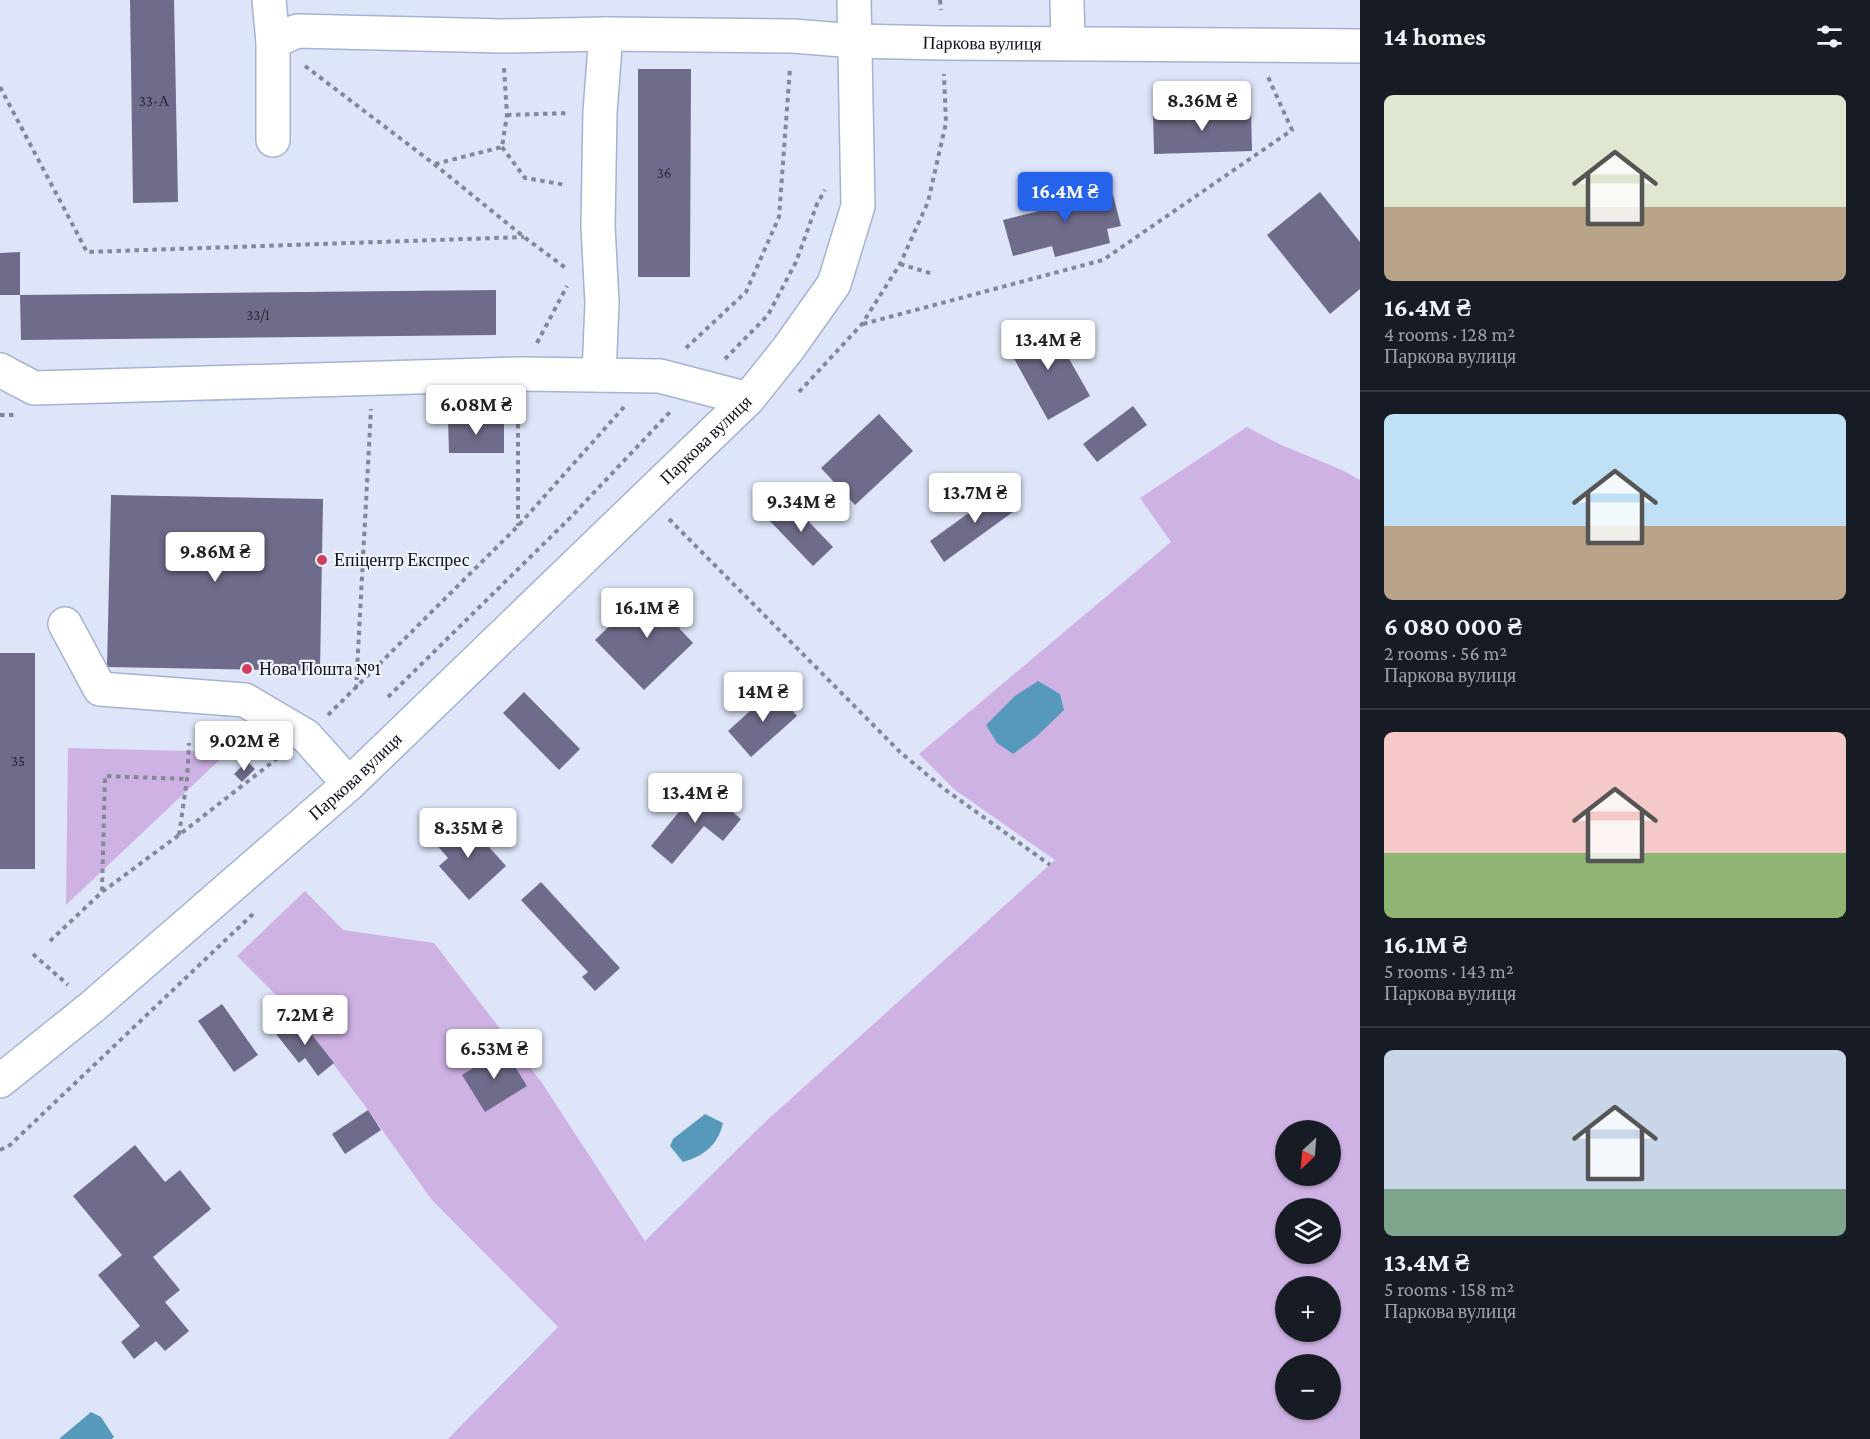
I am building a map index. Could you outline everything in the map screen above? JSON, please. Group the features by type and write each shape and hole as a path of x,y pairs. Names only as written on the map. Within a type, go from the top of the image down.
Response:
{"street":[{"path":"269,0 273,42 273,140"},
{"path":"273,42 297,31 502,36 606,34 793,36 855,41 855,0"},
{"path":"1067,0 1068,43"},
{"path":"599,375 602,303 598,226 600,112 606,34"},
{"name":"Паркова вулиця","path":"0,1081 92,1007 349,784 748,399 788,349 834,284 858,206 855,41 1360,46"},
{"path":"0,370 34,388 519,390 599,375 660,376 748,399"},
{"path":"65,624 100,690 244,700 306,736 349,784"}],"path":[{"path":"502,36 507,115 502,147 525,178 599,191"},
{"path":"50,941 102,892 306,736 518,526 623,409 746,292 779,217 793,36"},
{"path":"273,42 434,164 573,274 602,303"},
{"path":"862,324 1103,260 1292,130 1253,45"},
{"path":"0,87 87,252 524,237"},
{"path":"507,115 600,112"},
{"path":"434,164 502,147"},
{"path":"384,702 569,519 651,430 768,315 796,262 817,204 828,183"},
{"path":"900,264 933,274"},
{"path":"518,526 519,390 568,284"},
{"path":"356,689 371,408"},
{"path":"669,518 900,752 943,788 1050,865"},
{"path":"179,835 187,779 189,743"},
{"path":"102,892 105,776 187,779"},
{"path":"33,954 92,1007"}],"shaded area":[{"path":"1247,427 1279,444 1342,470 1360,480 1360,1439 448,1439 558,1327 431,1199 298,1017 237,956 305,891 343,930 434,943 542,1083 645,1241 763,1124 1055,860 955,790 919,754 1171,542 1140,498"},
{"path":"68,748 228,752 66,905"}],"water":[{"path":"1038,681 1060,694 1064,710 1037,736 1013,754 997,743 986,725 1015,696"},
{"path":"705,1114 723,1123 718,1138 704,1153 683,1162 670,1146 673,1139"},
{"path":"91,1412 101,1417 114,1437 112,1439 59,1439"}],"building":[{"path":"130,0 174,0 178,202 133,203"},
{"path":"638,69 691,69 690,277 638,277"},
{"path":"1251,110 1252,151 1154,154 1153,113"},
{"path":"1094,184 1098,199 1113,195 1121,226 1107,229 1110,243 1055,257 1052,246 1013,256 1003,220 1043,210 1040,198"},
{"path":"1320,192 1360,242 1360,289 1330,314 1267,235"},
{"path":"20,252 20,295 0,295 0,253"},
{"path":"496,290 496,335 21,340 20,295"},
{"path":"1049,323 1090,396 1048,420 1007,346"},
{"path":"1133,406 1147,425 1097,462 1083,444"},
{"path":"879,414 913,451 855,505 821,468"},
{"path":"504,418 504,453 449,453 448,419"},
{"path":"1006,486 1021,506 944,562 930,541"},
{"path":"111,495 323,499 320,671 107,667"},
{"path":"788,500 833,547 813,566 768,519"},
{"path":"643,594 658,610 671,597 690,617 679,628 693,643 644,690 595,640"},
{"path":"0,653 35,653 35,869 0,869"},
{"path":"774,689 797,716 751,757 728,731"},
{"path":"524,692 580,749 559,770 503,713"},
{"path":"247,761 255,769 242,782 234,774"},
{"path":"701,785 741,819 723,841 704,826 672,864 651,846"},
{"path":"463,818 506,866 469,900 439,866 448,858 435,843"},
{"path":"541,882 620,968 595,991 582,977 588,972 521,900"},
{"path":"222,1004 258,1055 234,1072 198,1021"},
{"path":"298,1017 334,1063 318,1076 305,1058 299,1063 276,1034"},
{"path":"504,1049 527,1086 485,1112 462,1075"},
{"path":"368,1110 381,1130 345,1154 332,1134"},
{"path":"135,1145 165,1182 180,1170 211,1209 153,1257 180,1290 165,1302 189,1331 165,1351 156,1341 134,1359 121,1342 140,1326 98,1275 122,1255 73,1196"}],"place":[{"name":"Епіцентр Експрес","path":"322,560"},
{"name":"Нова Пошта №1","path":"247,669"}]}
